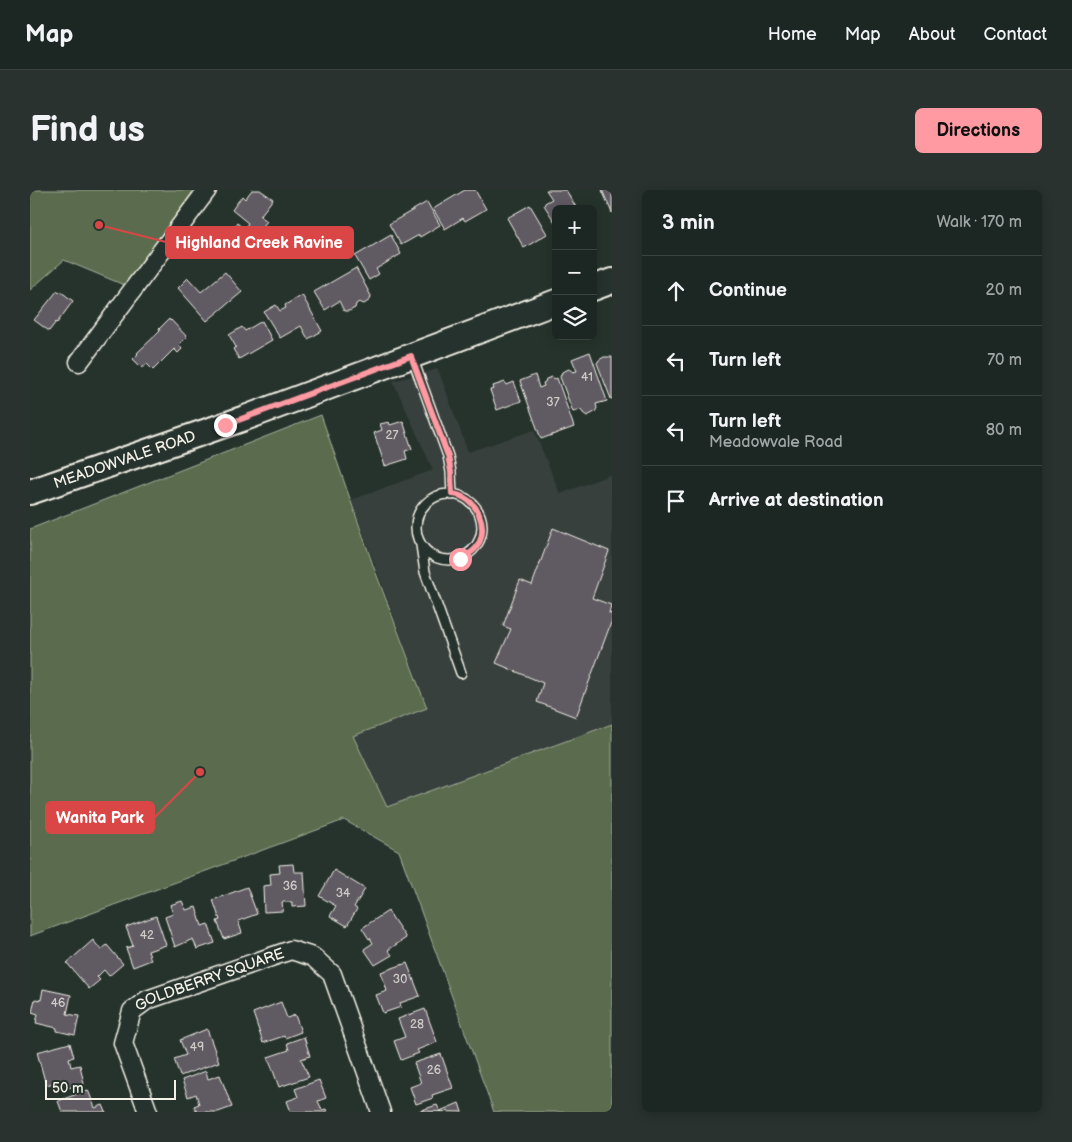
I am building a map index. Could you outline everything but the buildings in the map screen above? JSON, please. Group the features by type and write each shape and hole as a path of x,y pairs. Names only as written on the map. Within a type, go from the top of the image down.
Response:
{"street":[{"path":"79,362 207,190"},
{"path":"597,287 612,281"},
{"name":"MEADOWVALE ROAD","path":"30,492 225,425 552,303"},
{"name":"GOLDBERRY SQUARE","path":"148,1112 123,1043 132,1011 147,1000 291,950 313,957 332,974 381,1112"}],"lane":[{"path":"411,356 448,456 452,494"},
{"path":"446,494 457,495 467,499 476,507 481,517 481,538 476,548 468,555 458,560 447,561 428,553 421,544 416,529 419,513 435,497 446,494"},
{"path":"421,544 425,572 461,673"}],"shaded area":[{"path":"438,369 468,452 534,430 560,494 612,474 612,724 387,808 353,736 427,707 351,500 433,470 393,381"}],"green space":[{"path":"30,190 195,190 124,285 64,260 30,290"},
{"path":"321,415 373,565 427,708 353,736 387,807 612,724 612,1112 494,1112 399,851 344,820 30,936 30,529"}],"place":[{"name":"Highland Creek Ravine","path":"99,225"},
{"name":"Wanita Park","path":"200,772"}],"route":[{"path":"225,425 411,356 448,456 452,494 467,499 476,507 481,517 481,538 476,548 460,559"}]}
